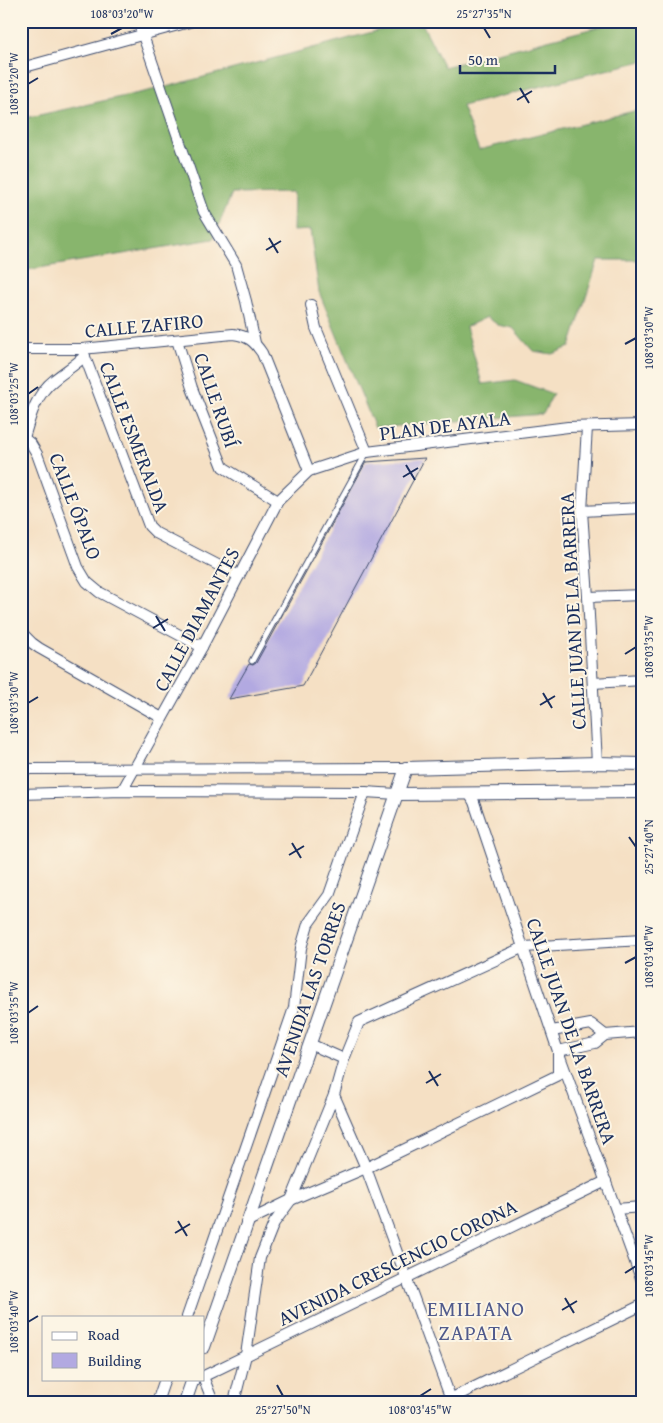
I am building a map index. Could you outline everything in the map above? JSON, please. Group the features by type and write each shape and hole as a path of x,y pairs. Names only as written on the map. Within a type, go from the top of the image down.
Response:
{"street":[{"path":"138,21 204,212 236,266 255,342 262,353 309,471"},
{"path":"21,68 193,21"},
{"path":"310,305 316,328 367,452"},
{"name":"CALLE ZAFIRO","path":"21,349 84,352 233,334 245,336 255,342"},
{"name":"CALLE RUBÍ","path":"177,340 192,388 223,467 278,501"},
{"path":"23,437 34,408 43,392 84,352"},
{"name":"CALLE ESMERALDA","path":"84,352 149,526 156,533 239,576"},
{"name":"PLAN DE AYALA","path":"309,471 367,452 568,427 642,425"},
{"name":"CALLE JUAN DE LA BARRERA","path":"587,427 582,511 597,763"},
{"name":"CALLE ÓPALO","path":"23,437 38,454 78,567 87,582 99,592 202,647"},
{"name":"CALLE DIAMANTES","path":"122,791 202,647 278,501 309,471"},
{"path":"582,511 642,508"},
{"path":"588,597 642,595"},
{"path":"21,632 39,648 162,718"},
{"path":"593,683 642,680"},
{"path":"21,769 406,768 597,763 642,764"},
{"name":"AVENIDA LAS TORRES","path":"205,1344 406,768"},
{"path":"21,794 122,791 364,792 397,794 642,792"},
{"path":"187,1316 294,1008 301,948 308,924 329,895 364,792"},
{"name":"CALLE JUAN DE LA BARRERA","path":"470,793 558,1051 642,1281"},
{"path":"234,1402 246,1355 260,1258 274,1223 291,1200 334,1095 344,1058 359,1022 524,947 642,940"},
{"path":"552,1031 591,1024 605,1035"},
{"path":"246,1222 291,1200 366,1168 558,1075 558,1051 595,1043 605,1035 642,1032"},
{"path":"310,1044 344,1058"},
{"path":"334,1095 366,1168 449,1401 642,1305"},
{"name":"AVENIDA CRESCENCIO CORONA","path":"205,1375 606,1181"},
{"path":"616,1210 642,1207"},
{"path":"157,1402 165,1380"},
{"path":"185,1402 196,1380"},
{"path":"197,1380 213,1402"}],"lane":[{"path":"252,662 367,452"}],"green space":[{"path":"414,21 421,21 444,67 621,21 642,21 642,61 462,106 479,150 642,109 642,260 598,260 570,347 552,354 533,351 513,328 498,325 487,317 466,327 482,384 515,380 553,394 543,414 375,428 319,292 310,230 293,231 294,192 232,193 213,239 21,271 21,119 166,87"}],"building":[{"path":"425,458 303,686 229,699 249,664 253,665 256,663 366,462"}],"district":[{"name":"EMILIANO ZAPATA","path":"476,1320"}]}
